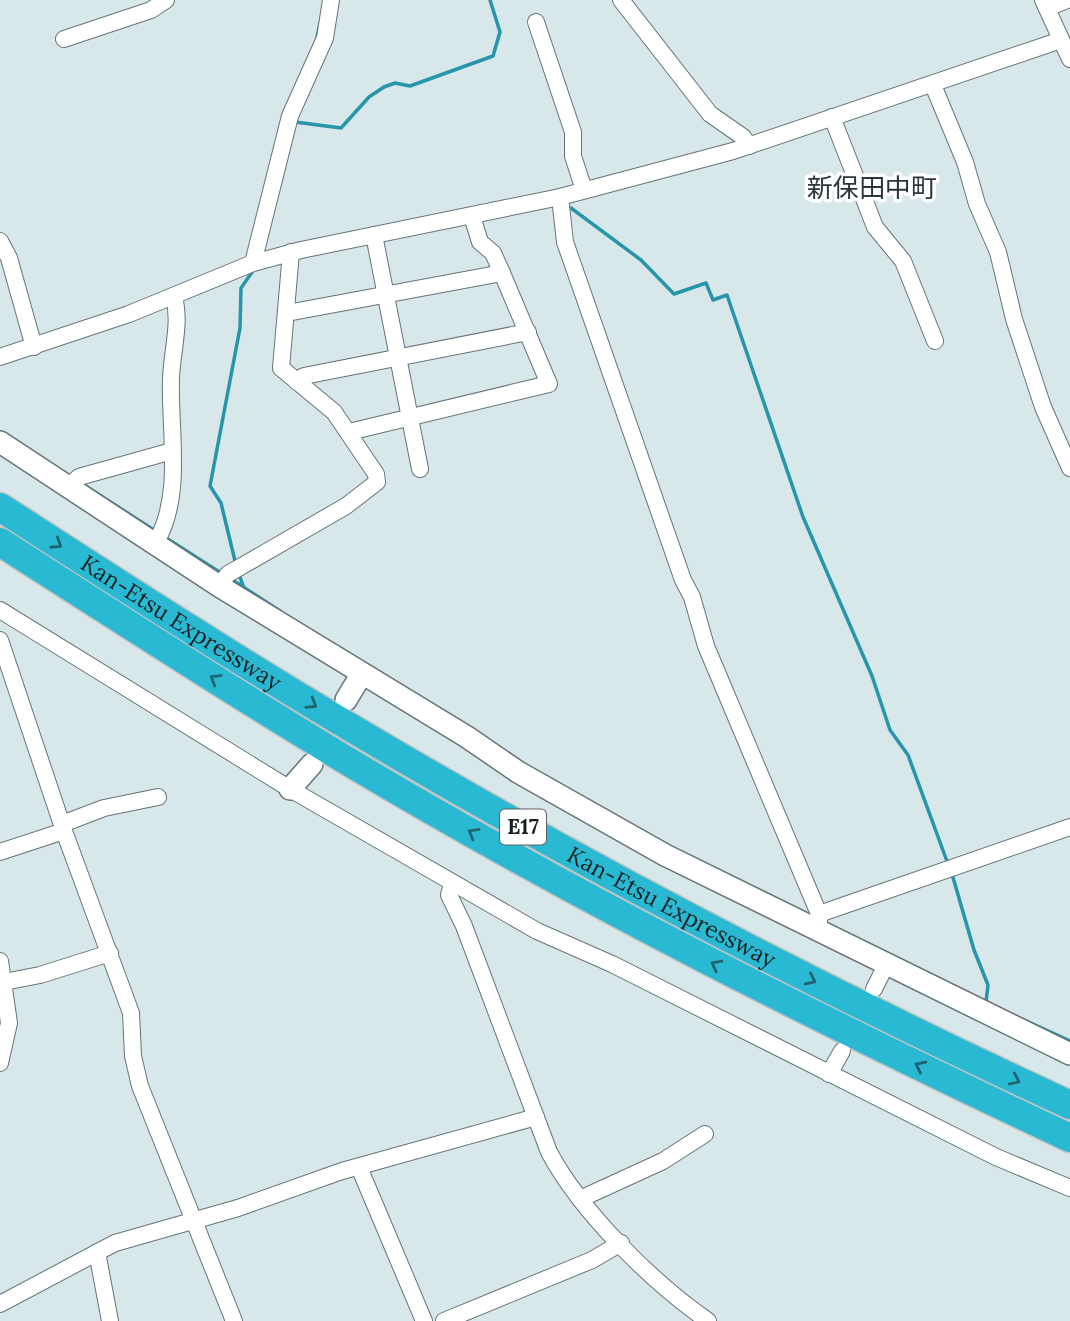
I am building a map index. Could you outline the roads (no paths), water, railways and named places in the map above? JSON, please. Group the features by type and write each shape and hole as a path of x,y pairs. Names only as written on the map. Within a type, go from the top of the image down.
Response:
{"highway":[{"name":"Kan-Etsu Expressway","path":"0,507 189,629 361,734 525,828 741,946 1070,1105"},
{"name":"Kan-Etsu Expressway","path":"0,542 323,746 507,852 723,969 1070,1138"}],"street":[{"path":"64,39 151,10 166,0"},
{"path":"253,263 290,116 325,38 331,0"},
{"path":"621,0 710,114 743,137 749,146"},
{"path":"1067,0 1045,4 1070,59"},
{"path":"536,22 573,132 573,156 584,190"},
{"path":"0,358 174,297 253,263 560,197 749,146 1061,40"},
{"path":"933,85 965,162 977,204 998,252 1014,320 1043,407 1070,468"},
{"path":"832,117 875,228 903,261 935,341"},
{"path":"560,197 565,242 682,580 692,597 706,646 819,924"},
{"path":"349,432 547,386 549,377 491,250 480,242 472,216"},
{"path":"374,235 420,468"},
{"path":"0,240 9,258 34,346"},
{"path":"219,586 228,574 346,506 375,485 376,474 349,432 326,403 285,374 280,365 291,253"},
{"path":"287,313 502,273"},
{"path":"155,544 165,525 172,451 171,381 177,317 174,297"},
{"path":"296,381 304,376 528,332"},
{"path":"0,442 219,586 361,675 467,737 518,772 665,855 819,924 886,965 1070,1054"},
{"path":"69,486 79,477 172,451"},
{"path":"0,610 290,789 537,931 612,964 996,1157 1070,1188"},
{"path":"0,640 63,827 131,1013 135,1070 234,1321"},
{"path":"346,701 361,675"},
{"path":"290,789 312,764"},
{"path":"0,852 104,808 158,797"},
{"path":"819,924 1070,827"},
{"path":"452,884 449,895 464,926 549,1152 580,1199 621,1243 670,1292 708,1321"},
{"path":"4,982 40,975 110,953"},
{"path":"0,961 9,1027 0,1063"},
{"path":"874,989 886,965"},
{"path":"829,1074 842,1051"},
{"path":"0,1304 115,1243 227,1212 359,1167 537,1117"},
{"path":"580,1199 663,1161 705,1134"},
{"path":"359,1167 424,1321"},
{"path":"444,1321 592,1260 621,1243"},
{"path":"97,1252 110,1321"}],"waterway":[{"path":"295,122 341,128 369,97 384,87 395,83 410,86 493,56 500,32 490,0"},
{"path":"316,42 320,23"},
{"path":"571,208 641,260 674,294 706,283 713,300 727,295 803,517 872,676 890,730 908,755 948,864"},
{"path":"236,565 221,503 210,486 240,328 241,288 255,268"},
{"path":"84,485 157,532"},
{"path":"163,536 221,573"},
{"path":"238,572 244,588"},
{"path":"231,579 280,611"},
{"path":"952,874 974,950 988,985 986,1002"},
{"path":"1022,1019 1070,1041"}],"district":[{"name":"新保田中町","path":"872,188"}]}
